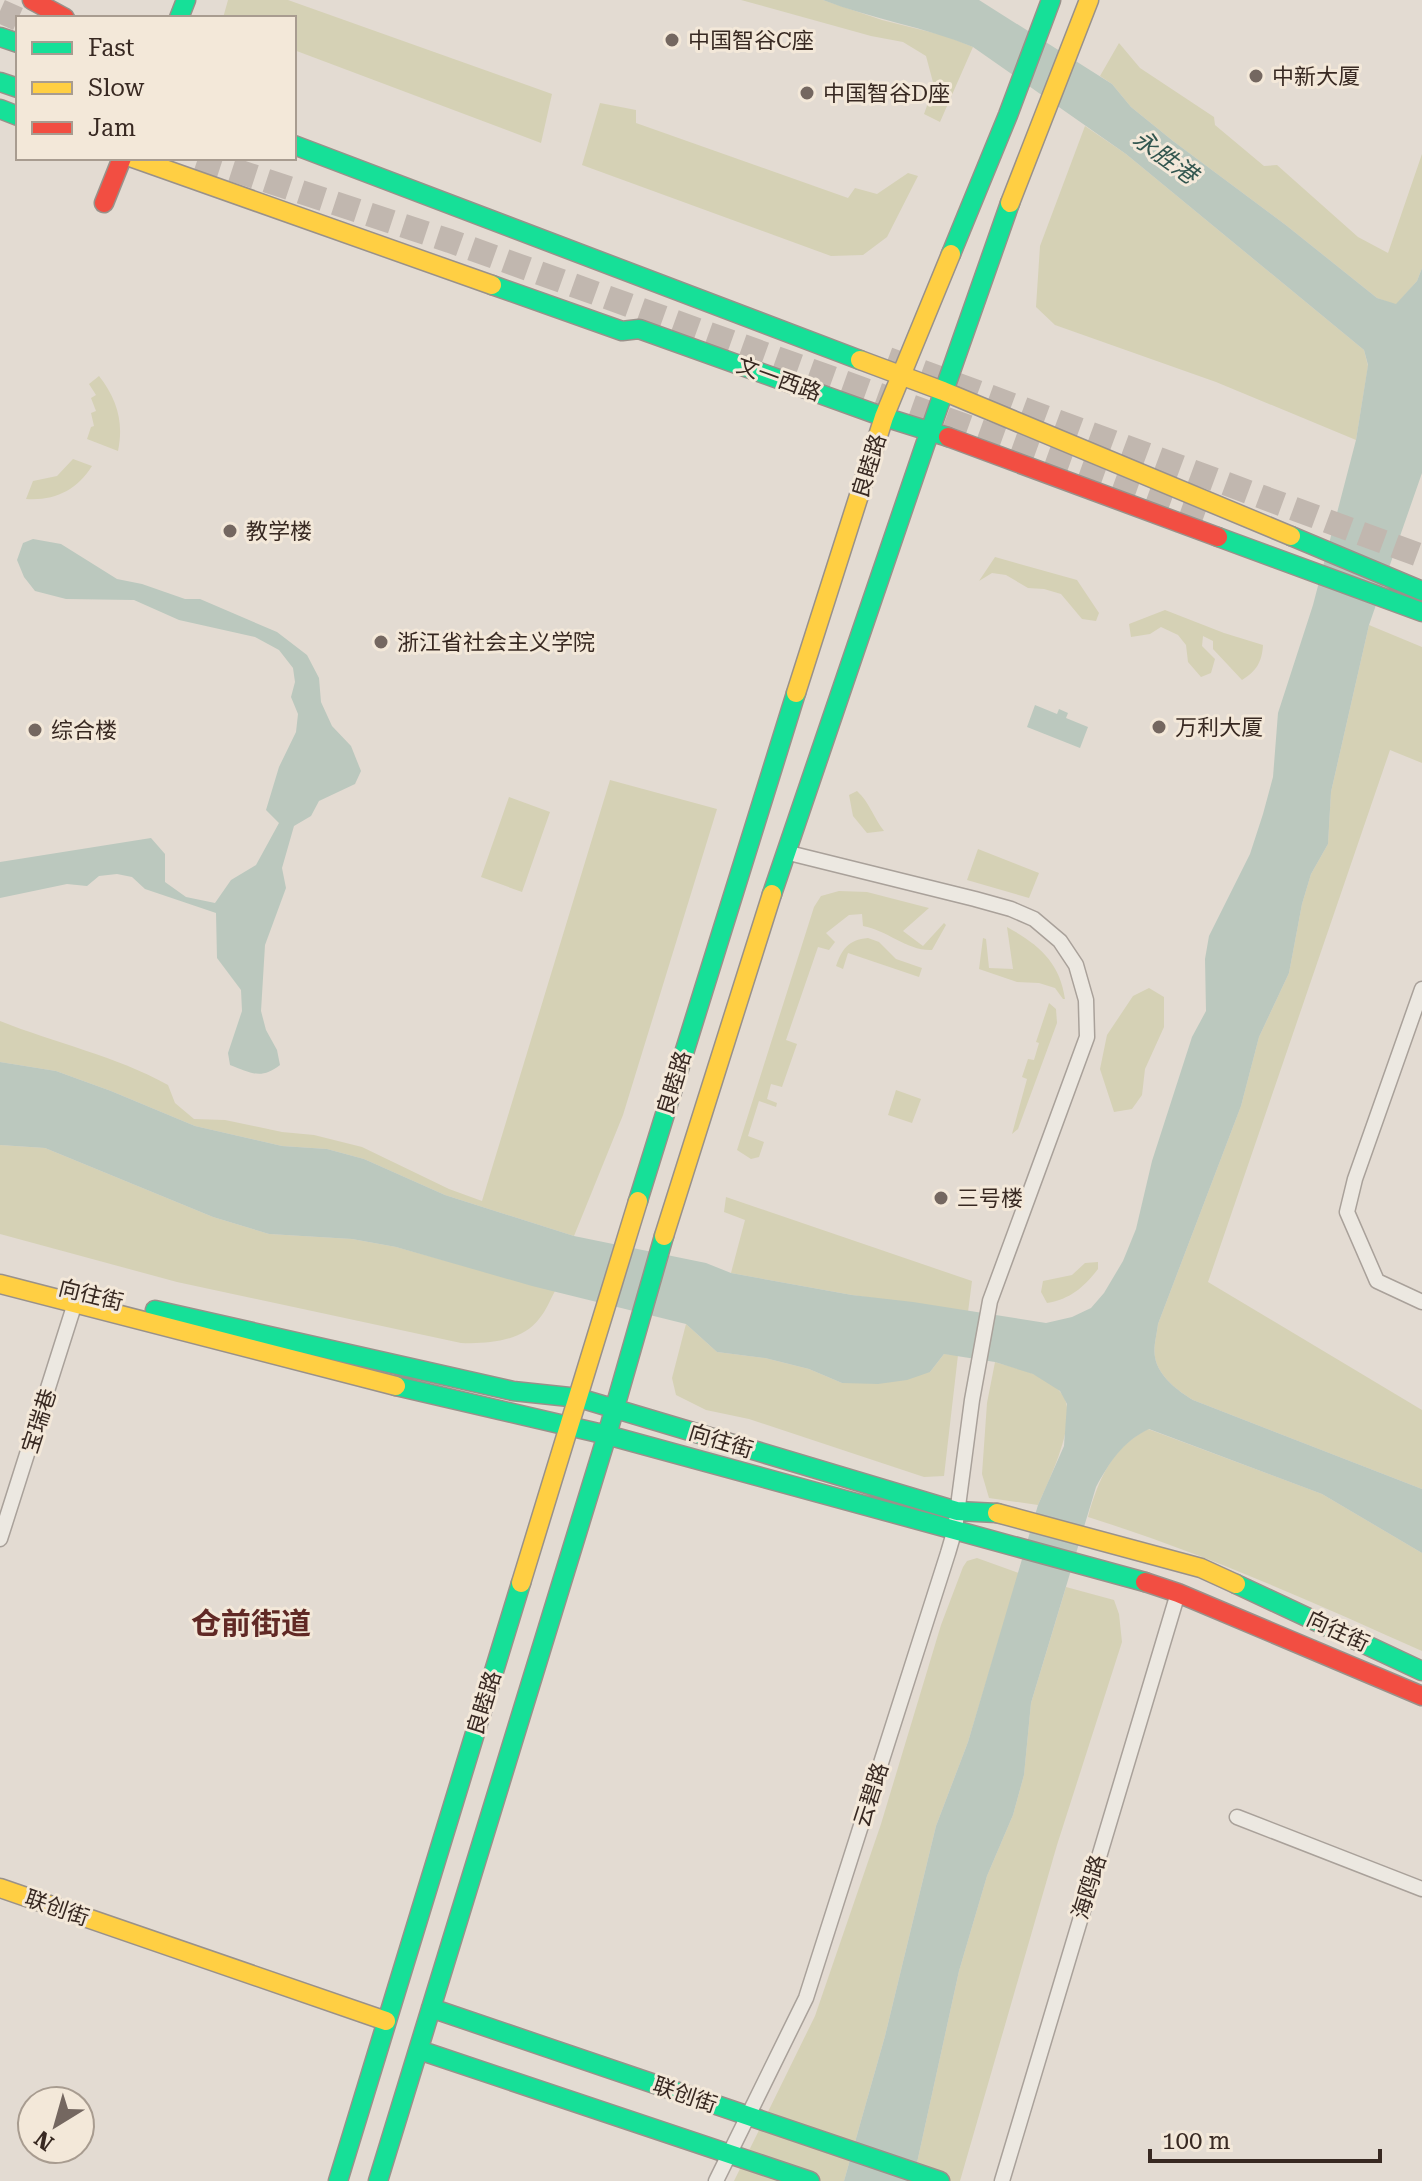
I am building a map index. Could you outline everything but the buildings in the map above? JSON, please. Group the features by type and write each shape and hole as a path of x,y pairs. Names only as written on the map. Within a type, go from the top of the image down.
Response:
{"main road":[{"path":"32,0 61,16"},
{"name":"良睦路","path":"378,2181 607,1435 632,1343 785,852 943,391 1089,0"},
{"name":"良睦路","path":"338,2181 599,1334 636,1204 884,417 1008,115 1051,1"},
{"path":"296,146 943,391 1414,588"},
{"path":"104,203 121,160"},
{"name":"文一西路","path":"139,160 622,331 639,329 884,417 930,430 1415,609"},
{"name":"向往街","path":"0,1273 410,1370 513,1391 579,1398 956,1520 986,1536 1178,1593 1422,1696"},
{"name":"向往街","path":"0,1284 379,1382 956,1520 994,1512 1124,1546 1201,1568 1422,1671"},
{"name":"联创街","path":"0,1888 386,2021"},
{"name":"联创街","path":"431,2008 939,2181"},
{"name":"联创街","path":"419,2050 810,2181"}],"street":[{"name":"云碧路","path":"716,2181 806,1998 956,1520 990,1301 1087,1037 1086,1000 1076,965 1060,941 1034,919 1011,909 785,852"},
{"path":"1422,989 1355,1179 1347,1212 1377,1281 1422,1302"},
{"name":"宝瑞巷","path":"0,1539 75,1303"},
{"name":"海鸥路","path":"1002,2181 1178,1593"},
{"path":"1237,1817 1422,1889"}],"shaded area":[{"path":"228,0 288,0 552,94 541,143 296,51 296,16 224,16"},
{"path":"741,0 823,0 882,20 946,36 973,47 940,122 924,114 934,86 926,56 903,42"},
{"path":"1119,43 1140,68 1214,117 1215,125 1264,166 1277,165 1358,237 1388,253 1422,154 1422,268 1417,281 1396,305 1377,298 1173,141 1131,107 1112,84 1100,76"},
{"path":"600,103 636,110 636,123 848,198 855,188 877,194 908,173 918,176 887,237 863,255 831,256 582,165"},
{"path":"1085,126 1126,154 1364,350 1368,366 1356,440 1216,382 1055,325 1036,307 1040,246"},
{"path":"99,376 118,411 118,451 87,439 94,426 91,413 96,411 91,398 96,395 89,384"},
{"path":"73,459 92,466 72,488 56,496 26,499 33,481 57,476"},
{"path":"995,557 1077,580 1099,613 1096,621 1082,619 1061,594 1028,588 1006,575 992,573 979,581"},
{"path":"1165,610 1263,645 1258,665 1242,680 1213,649 1213,641 1203,636 1202,646 1215,659 1211,673 1201,677 1188,662 1186,645 1178,635 1161,627 1150,634 1131,637 1129,624"},
{"path":"1369,625 1422,647 1422,763 1390,750 1208,1282 1422,1410 1422,1489 1193,1400 1164,1377 1155,1353 1158,1324 1241,1106 1259,1037 1289,973 1311,874 1328,844 1331,792"},
{"path":"610,780 717,809 623,1115 574,1236 445,1195 364,1159 327,1149 282,1146 195,1126 56,1071 0,1062 0,1021 106,1058 168,1085 175,1103 194,1119 225,1120 314,1135 362,1147 449,1189 482,1201"},
{"path":"857,791 884,831 867,833 853,816 849,795"},
{"path":"509,797 550,812 522,892 481,877"},
{"path":"978,849 1039,873 1029,898 967,880"},
{"path":"839,891 867,892 929,908 903,931 923,946 944,923 946,925 932,950 914,947 863,926 862,914 849,915 826,933 835,942 829,950 818,947 786,1040 797,1044 782,1087 771,1084 767,1099 777,1103 776,1107 759,1101 748,1136 764,1142 759,1157 751,1159 737,1150 814,907 821,896"},
{"path":"1007,927 1038,947 1053,964 1065,999 1055,988 1039,983 1017,982 979,969 983,938 986,939 989,968 1013,969"},
{"path":"868,938 879,942 896,959 922,968 919,977 848,953 843,969 836,966 847,946"},
{"path":"1149,988 1164,997 1164,1027 1145,1069 1142,1095 1132,1109 1114,1112 1100,1069 1107,1035 1133,996"},
{"path":"1049,1003 1056,1009 1057,1023 1018,1129 1012,1134 1027,1079 1022,1077 1028,1059 1034,1060 1039,1043 1036,1042"},
{"path":"896,1090 921,1099 912,1123 888,1115"},
{"path":"0,1145 45,1148 213,1217 269,1234 352,1239 396,1247 555,1291 541,1316 523,1333 492,1342 461,1343 177,1282 0,1234"},
{"path":"726,1197 972,1281 968,1312 731,1273 745,1220 724,1212"},
{"path":"1098,1262 1098,1269 1082,1287 1063,1299 1047,1303 1041,1292 1043,1281 1072,1275 1085,1263"},
{"path":"686,1324 717,1352 765,1358 809,1369 842,1383 930,1372 944,1354 958,1355 944,1476 924,1477 749,1419 706,1410 676,1395 672,1378"},
{"path":"995,1362 1031,1373 1048,1382 1062,1394 1067,1405 1061,1449 1038,1505 989,1498 982,1474 987,1403"},
{"path":"1148,1429 1322,1494 1422,1553 1422,1651 1215,1562 1088,1517 1108,1466 1125,1445"},
{"path":"977,1558 1019,1573 968,1742 936,1826 885,2036 844,2181 734,2181 815,2016 881,1824 941,1625 963,1567 967,1561"},
{"path":"1066,1587 1114,1600 1122,1642 1057,1845 960,2181 913,2181 959,1971 987,1876 1013,1815 1024,1775 1031,1703"}],"water":[{"name":"永胜港","path":"823,0 979,0 1112,84 1131,107 1173,141 1377,298 1396,304 1417,281 1422,268 1422,473 1369,625 1331,792 1328,844 1311,874 1289,973 1259,1037 1241,1106 1158,1324 1154,1349 1164,1377 1193,1400 1422,1489 1422,1553 1322,1494 1149,1429 1131,1440 1118,1454 1096,1487 1031,1703 1024,1775 1013,1815 987,1876 959,1971 913,2181 844,2181 885,2036 936,1826 968,1742 1038,1505 1064,1446 1067,1404 1060,1391 1033,1374 995,1362 944,1354 930,1372 907,1380 878,1384 842,1383 809,1369 765,1358 717,1352 686,1324 532,1286 396,1247 352,1239 269,1234 213,1217 45,1148 0,1145 0,1062 56,1071 195,1126 282,1146 327,1149 364,1159 445,1195 574,1236 706,1263 731,1273 852,1295 1046,1323 1072,1317 1091,1308 1104,1293 1123,1261 1136,1229 1152,1161 1192,1037 1206,1011 1205,959 1209,936 1250,854 1263,814 1273,777 1278,713 1313,605 1356,440 1368,365 1364,350 1126,154 973,47"},
{"path":"33,539 61,544 117,579 185,599 200,599 277,632 307,655 319,678 321,702 332,726 351,746 361,771 355,784 319,801 311,816 294,826 282,868 286,888 265,945 261,1011 266,1030 277,1050 280,1065 273,1070 256,1074 230,1065 228,1053 242,1011 241,990 217,958 216,913 145,889 132,877 117,874 99,876 87,886 67,884 0,898 0,862 151,838 165,854 165,882 186,897 215,903 231,880 256,865 279,823 266,810 279,767 296,732 298,714 291,697 295,682 293,668 279,650 255,637 179,620 134,600 66,599 35,591 24,577 17,560 23,543"},
{"path":"1035,705 1057,714 1059,709 1068,713 1066,718 1088,727 1080,748 1027,727"}],"tunnel":[{"path":"0,11 16,18"},
{"path":"204,160 450,241 1214,515"},
{"path":"888,359 1422,556"}],"traffic: fast":[{"path":"180,16 186,0"},
{"path":"951,254 1051,0"},
{"path":"0,37 16,42"},
{"path":"0,82 16,87"},
{"path":"0,109 16,115"},
{"path":"296,146 860,360"},
{"path":"772,894 1010,203"},
{"path":"492,285 622,331 639,329 948,437"},
{"path":"1291,536 1422,591"},
{"path":"1218,537 1422,612"},
{"path":"638,1201 796,693"},
{"path":"378,2181 607,1435 664,1236"},
{"path":"155,1310 513,1391 579,1398 957,1511 997,1513"},
{"path":"396,1386 607,1435 1145,1582"},
{"path":"338,2181 521,1583"},
{"path":"1236,1584 1422,1671"},
{"path":"431,2008 940,2181"},
{"path":"419,2050 810,2181"}],"traffic: slow":[{"path":"1010,203 1089,0"},
{"path":"139,160 492,285"},
{"path":"796,693 884,417 951,254"},
{"path":"860,360 943,391 1291,536"},
{"path":"664,1236 772,894"},
{"path":"521,1583 638,1201"},
{"path":"0,1284 396,1386"},
{"path":"997,1513 1201,1568 1236,1584"},
{"path":"0,1888 386,2021"}],"traffic: jam":[{"path":"32,0 61,16"},
{"path":"104,203 121,160"},
{"path":"948,437 1218,537"},
{"path":"1145,1582 1422,1696"}],"place":[{"name":"中国智谷C座","path":"672,40"},
{"name":"中新大厦","path":"1256,76"},
{"name":"中国智谷D座","path":"807,93"},
{"name":"教学楼","path":"230,531"},
{"name":"浙江省社会主义学院","path":"381,642"},
{"name":"万利大厦","path":"1159,727"},
{"name":"综合楼","path":"35,730"},
{"name":"三号楼","path":"941,1198"}],"district":[{"name":"仓前街道","path":"251,1623"}]}
